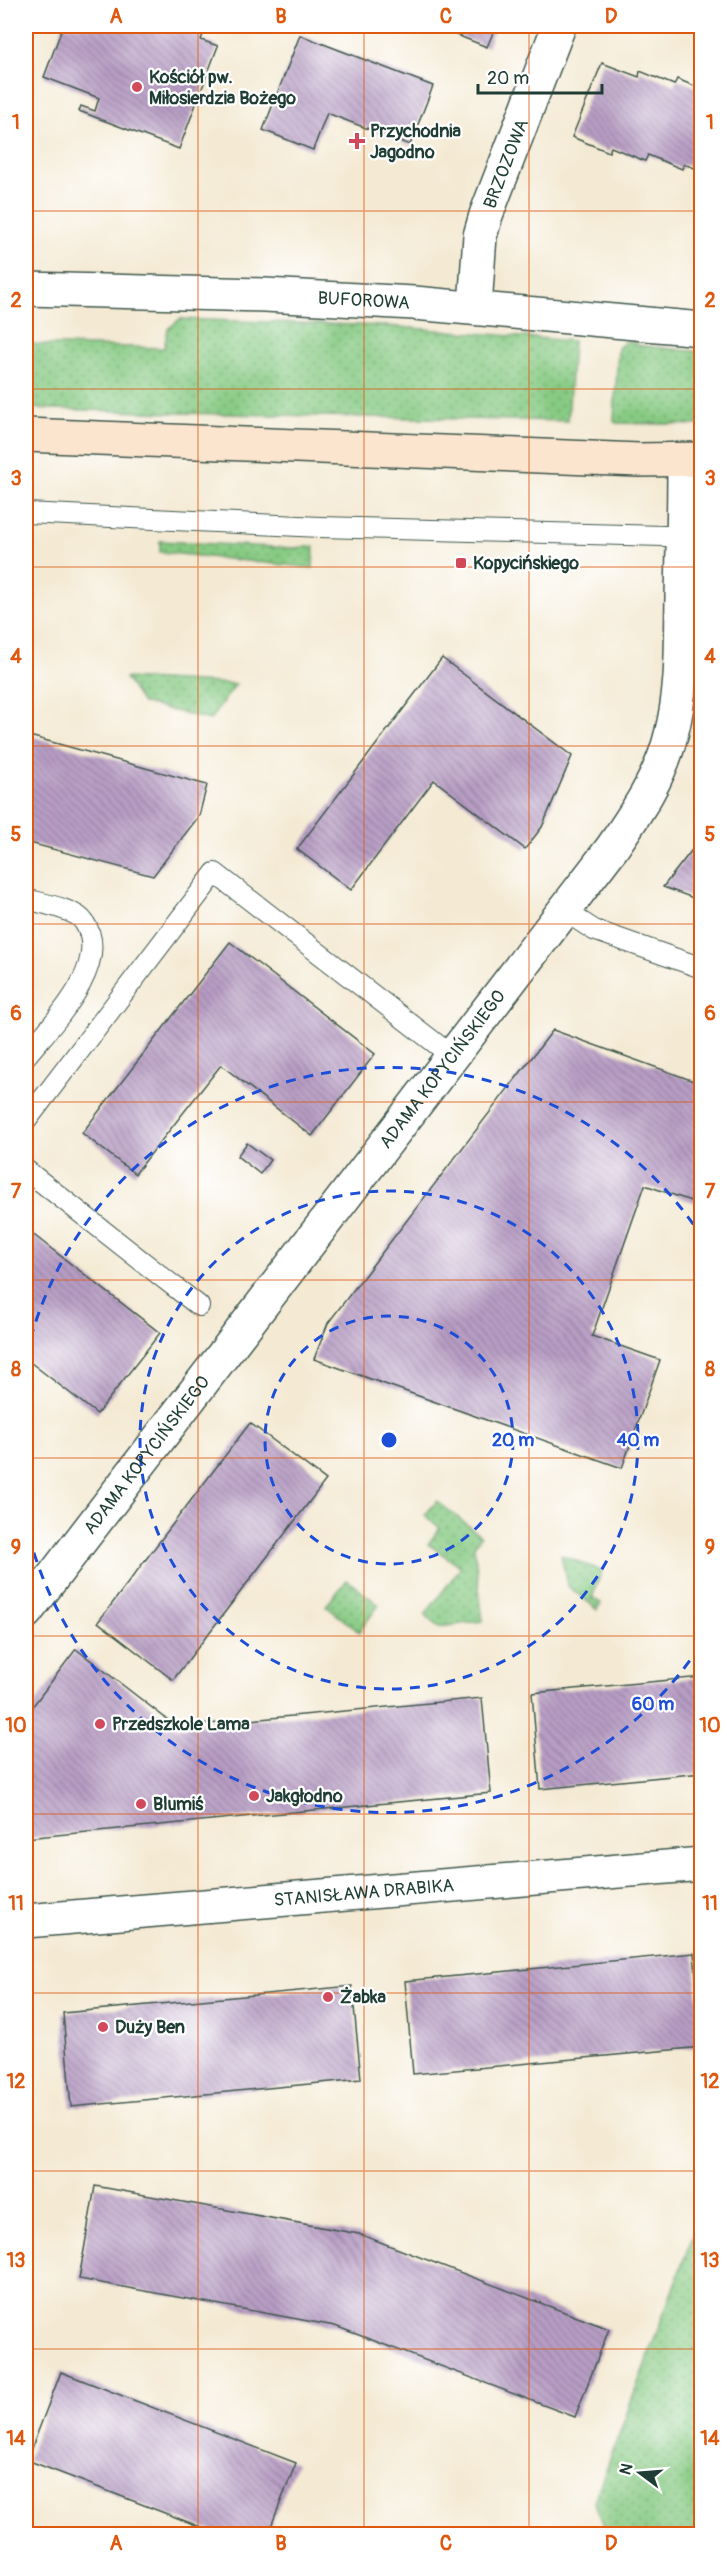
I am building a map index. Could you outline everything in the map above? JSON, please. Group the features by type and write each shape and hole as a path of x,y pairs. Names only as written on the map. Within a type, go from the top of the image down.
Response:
{"main road":[{"path":"26,435 693,460"}],"street":[{"name":"BRZOZOWA","path":"475,306 480,236 486,215 559,26"},
{"name":"BUFOROWA","path":"26,289 265,295 475,306 702,329"},
{"name":"ADAMA KOPYCIŃSKIEGO","path":"26,1612 639,810 660,766 671,736 679,696 692,537 693,460"},
{"name":"STANISŁAWA DRABIKA","path":"26,1921 702,1864"}],"lane":[{"path":"26,513 320,527 692,537"},
{"path":"26,1121 215,873 452,1056"},
{"path":"26,899 68,911 84,921 91,941 90,964 76,993 26,1056"},
{"path":"563,910 594,930 702,969"},
{"path":"26,1170 199,1306"}],"green space":[{"path":"180,319 387,326 573,341 568,421 26,408 26,344 164,348 168,329"},
{"path":"626,341 636,342 636,345 701,352 701,425 616,423 614,421 618,348"},
{"path":"160,541 293,548 314,546 313,568 160,552"},
{"path":"125,678 236,684 210,720 142,703"},
{"path":"437,1501 481,1536 474,1546 483,1621 439,1627 425,1615 461,1567 428,1544 440,1528 425,1515"},
{"path":"561,1555 602,1571 592,1598 601,1603 598,1610 568,1586"},
{"path":"347,1580 379,1605 359,1632 326,1606"},
{"path":"701,2213 701,2534 607,2534 594,2502"}],"building":[{"name":"Kościół pw. Miłosierdzia Bożego","path":"63,26 206,26 201,40 218,46 179,149 79,111 81,106 95,111 99,98 44,77"},
{"path":"434,26 496,26 487,47"},
{"path":"300,35 433,86 410,145 327,113 313,150 263,130"},
{"path":"602,63 639,77 640,71 674,85 677,79 702,89 702,171 684,164 682,169 648,155 645,161 611,147 609,152 572,137"},
{"path":"442,658 572,756 542,827 525,849 434,780 351,890 297,849"},
{"path":"26,735 207,785 199,816 153,876 26,842"},
{"path":"702,837 702,893 698,892 696,899 663,887"},
{"path":"230,942 375,1054 312,1136 221,1065 135,1174 82,1133"},
{"path":"553,1030 702,1084 702,1205 645,1185 592,1336 660,1360 622,1468 314,1359 328,1323"},
{"path":"247,1143 270,1160 260,1174 237,1156"},
{"path":"26,1229 160,1333 97,1414 26,1359"},
{"path":"250,1423 326,1480 173,1680 98,1622"},
{"path":"76,1649 177,1727 482,1698 491,1793 26,1838 26,1715"},
{"path":"702,1677 702,1773 540,1789 532,1693"},
{"path":"694,1953 702,2047 413,2074 405,1981"},
{"path":"352,1986 361,2079 71,2107 63,2013"},
{"path":"95,2186 359,2234 609,2329 575,2417 335,2326 79,2279"},
{"path":"61,2372 296,2463 268,2534 219,2534 27,2460"}],"place":[{"name":"Kościół pw. Miłosierdzia Bożego","path":"137,87"},
{"name":"Przychodnia Jagodno","path":"357,141"},
{"name":"Kopycińskiego","path":"461,563"},
{"name":"Przedszkole Lama","path":"100,1724"},
{"name":"Jakgłodno","path":"254,1796"},
{"name":"Blumiś","path":"141,1804"},
{"name":"Żabka","path":"328,1997"},
{"name":"Duży Ben","path":"103,2027"}]}
